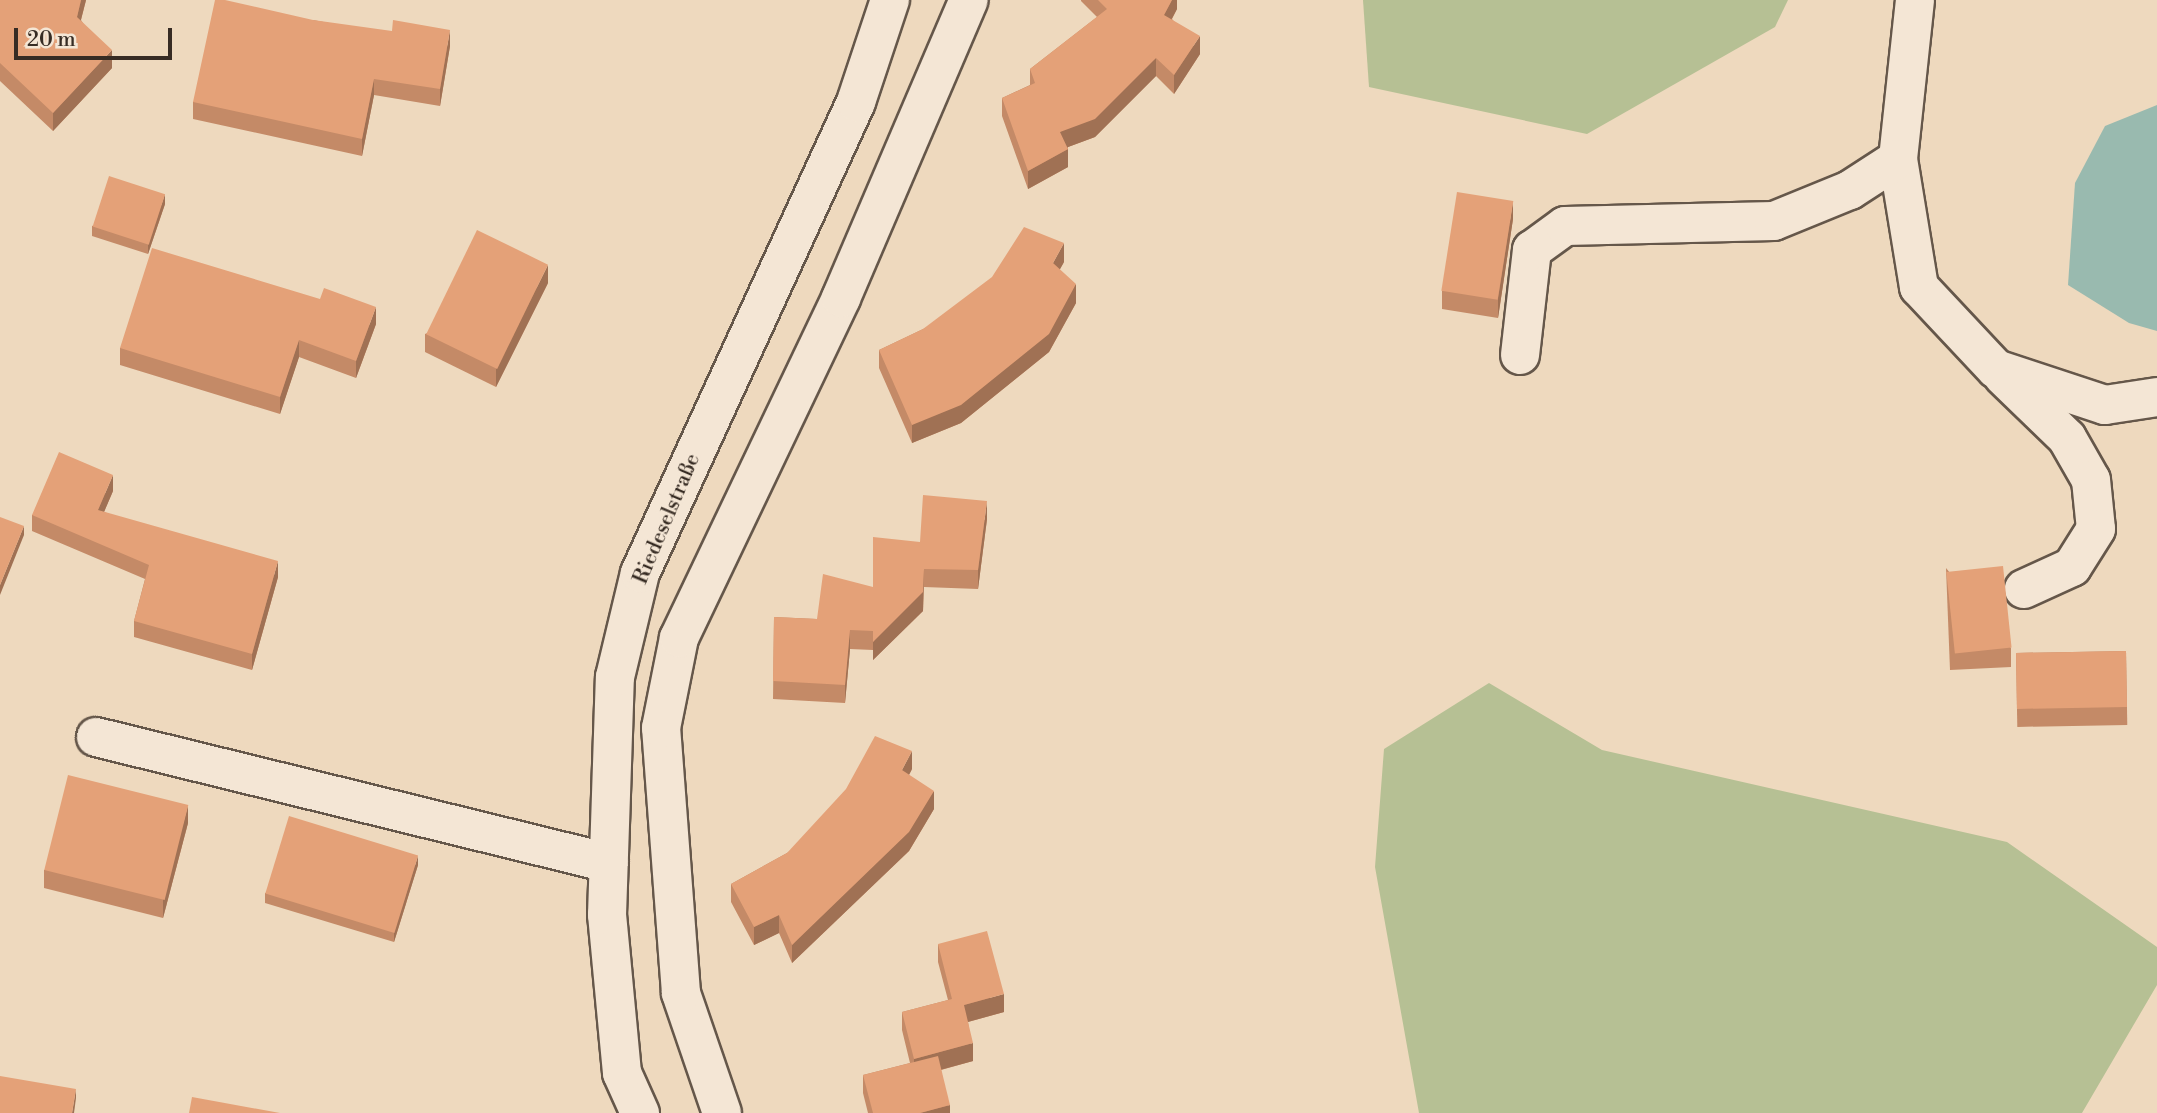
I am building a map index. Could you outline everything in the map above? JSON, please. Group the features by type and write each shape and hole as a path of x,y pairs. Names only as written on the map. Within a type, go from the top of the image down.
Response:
{"street":[{"name":"Riedeselstraße","path":"640,1113 622,1073 607,915 615,677 640,573 856,102 890,0"},
{"path":"722,1113 681,992 661,728 679,638 841,298 969,0"},
{"path":"1915,0 1898,159 1919,287 1996,369 2067,438 2091,480 2096,529 2072,567 2024,589"},
{"path":"1520,355 1532,250 1565,226 1774,221 1850,190 1898,159"},
{"path":"1996,369 2105,405 2157,397"},
{"path":"96,737 609,863"}],"green space":[{"path":"1363,0 1788,0 1775,27 1587,134 1369,87"},
{"path":"1489,683 1602,750 2007,842 2157,947 2157,985 2082,1113 1419,1113 1375,867 1384,749"}],"water":[{"path":"2157,105 2157,331 2129,323 2068,285 2075,183 2105,126"}],"building":[{"path":"0,0 81,0 77,17 112,50 53,113 0,63"},
{"path":"215,0 313,20 392,31 393,20 450,30 440,89 374,79 362,139 193,102"},
{"path":"1098,0 1172,0 1164,15 1200,36 1174,75 1156,58 1095,119 1060,132 1068,149 1028,171 1002,98 1035,83 1030,69 1107,9"},
{"path":"109,176 165,194 149,245 93,226"},
{"path":"1457,192 1513,201 1498,300 1441,291"},
{"path":"1024,227 1064,243 1053,263 1076,284 1049,334 961,405 912,425 879,350 923,329 992,277"},
{"path":"477,230 548,265 497,369 426,334"},
{"path":"152,248 320,299 324,288 376,307 356,361 299,340 280,397 120,348"},
{"path":"59,452 113,475 98,510 278,561 252,654 134,621 149,565 32,515"},
{"path":"923,495 987,501 978,570 924,569 923,592 873,642 873,631 850,630 845,685 773,681 774,617 817,619 823,574 873,587 873,537 920,542"},
{"path":"0,517 24,526 0,585"},
{"path":"2003,566 2012,648 1955,654 1946,572"},
{"path":"2126,651 2127,707 2017,709 2016,653"},
{"path":"875,736 912,751 902,770 934,791 909,832 792,945 779,915 754,927 731,884 787,853 846,789"},
{"path":"68,775 188,805 165,900 44,870"},
{"path":"289,816 418,855 394,933 265,893"},
{"path":"987,931 1004,994 964,1005 973,1043 914,1059 902,1012 952,999 938,944"},
{"path":"938,1056 950,1105 920,1113 873,1113 863,1075"},
{"path":"0,1076 76,1089 72,1113 0,1113"},
{"path":"192,1097 280,1113 189,1113"}]}
